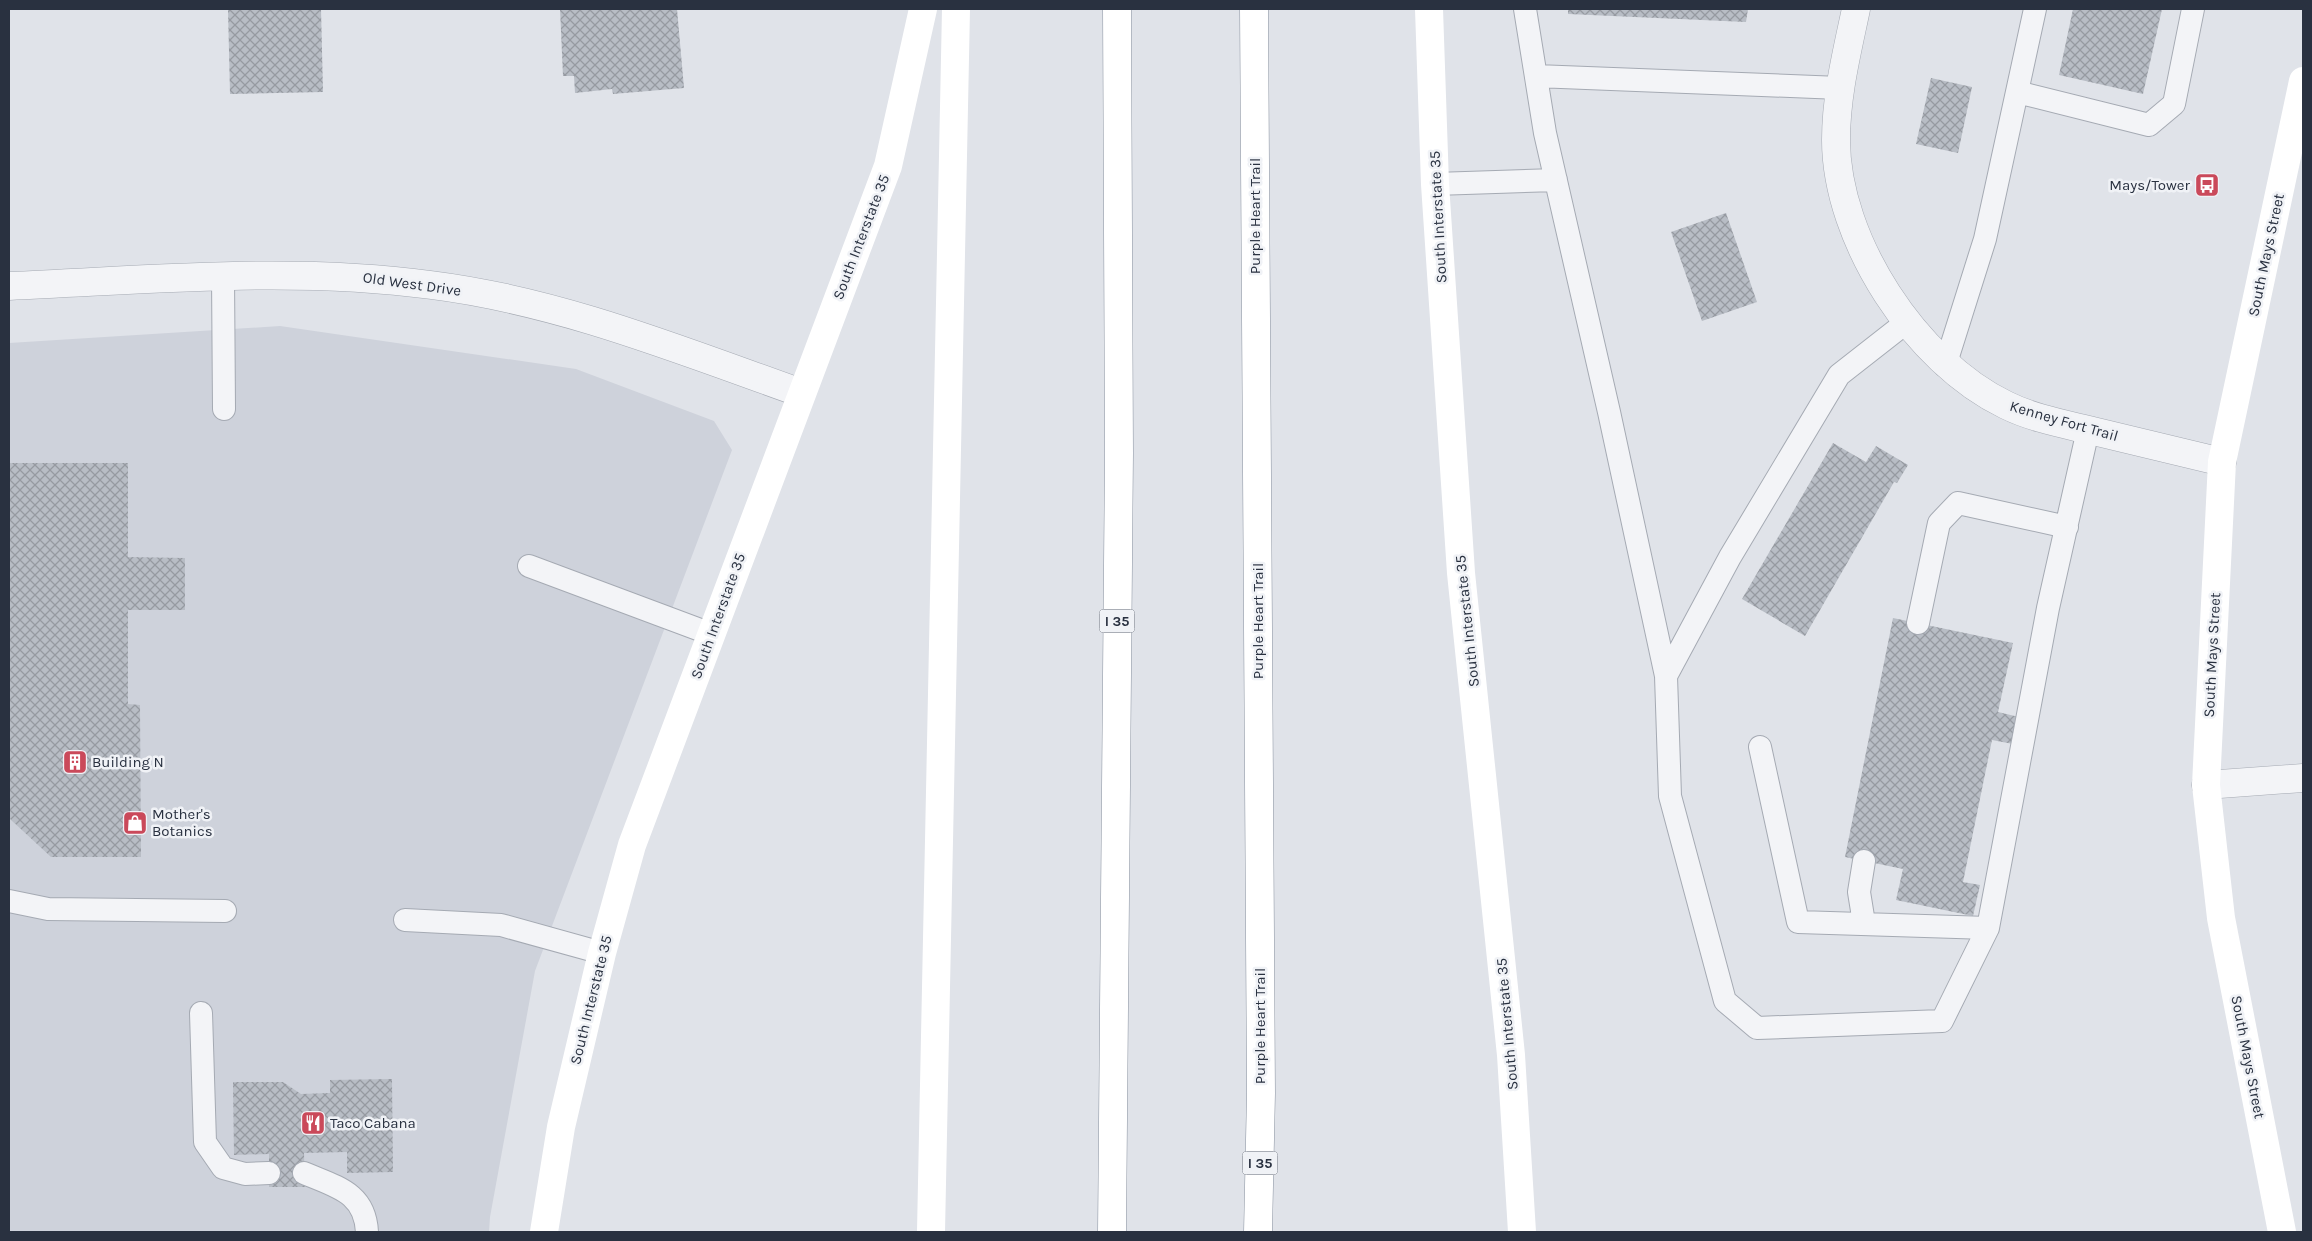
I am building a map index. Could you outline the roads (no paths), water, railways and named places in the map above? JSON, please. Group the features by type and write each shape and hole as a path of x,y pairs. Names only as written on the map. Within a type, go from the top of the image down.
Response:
{"main road":[{"name":"South Interstate 35","path":"544,1232 561,1127 602,953 632,845 888,166 923,9"},
{"path":"931,1232 956,9"},
{"name":"I 35","path":"1112,1232 1119,453 1117,9"},
{"name":"Purple Heart Trail","path":"1254,9 1261,1093 1258,1232"},
{"name":"South Interstate 35","path":"1429,9 1435,184 1461,572 1511,1055 1522,1232"},
{"name":"South Mays Street","path":"2282,1232 2222,918 2206,785 2222,462 2295,161 2303,81"},
{"path":"1261,1093 1275,1232"}],"street":[{"name":"Kenney Fort Trail","path":"1856,9 1840,88 1836,140 1842,192 1858,242 1883,288 1908,321 1946,366 2007,406 2088,430 2222,462"},
{"name":"Old West Drive","path":"9,286 275,274 350,276 433,285 514,300 616,328 801,393"},
{"path":"2206,785 2303,778"}],"lane":[{"path":"1526,9 1545,133 1612,422 1666,676 1670,796 1725,1000 1758,1028 1942,1021 1988,928 2048,608 2088,430"},
{"path":"1946,366 1985,239 2035,9"},
{"path":"2017,92 2149,125 2174,104 2193,9"},
{"path":"1536,76 1840,88"},
{"path":"1435,184 1556,180"},
{"path":"223,276 224,409"},
{"path":"1666,676 1730,557 1839,375 1908,321"},
{"path":"1918,623 1939,523 1958,503 2067,527"},
{"path":"529,566 711,634"},
{"path":"1760,746 1798,922 1988,928"},
{"path":"1864,861 1858,892 1864,923"},
{"path":"9,901 48,909 225,911"},
{"path":"405,920 501,925 602,953"},
{"path":"201,1013 204,1142 223,1168 245,1174 269,1173"},
{"path":"304,1173 352,1195 366,1217 367,1232"}],"place":[{"name":"Mays/Tower","path":"2207,185"},
{"name":"Building N","path":"75,762"},
{"name":"Mother's Botanics","path":"135,823"},
{"name":"Taco Cabana","path":"313,1123"}]}
